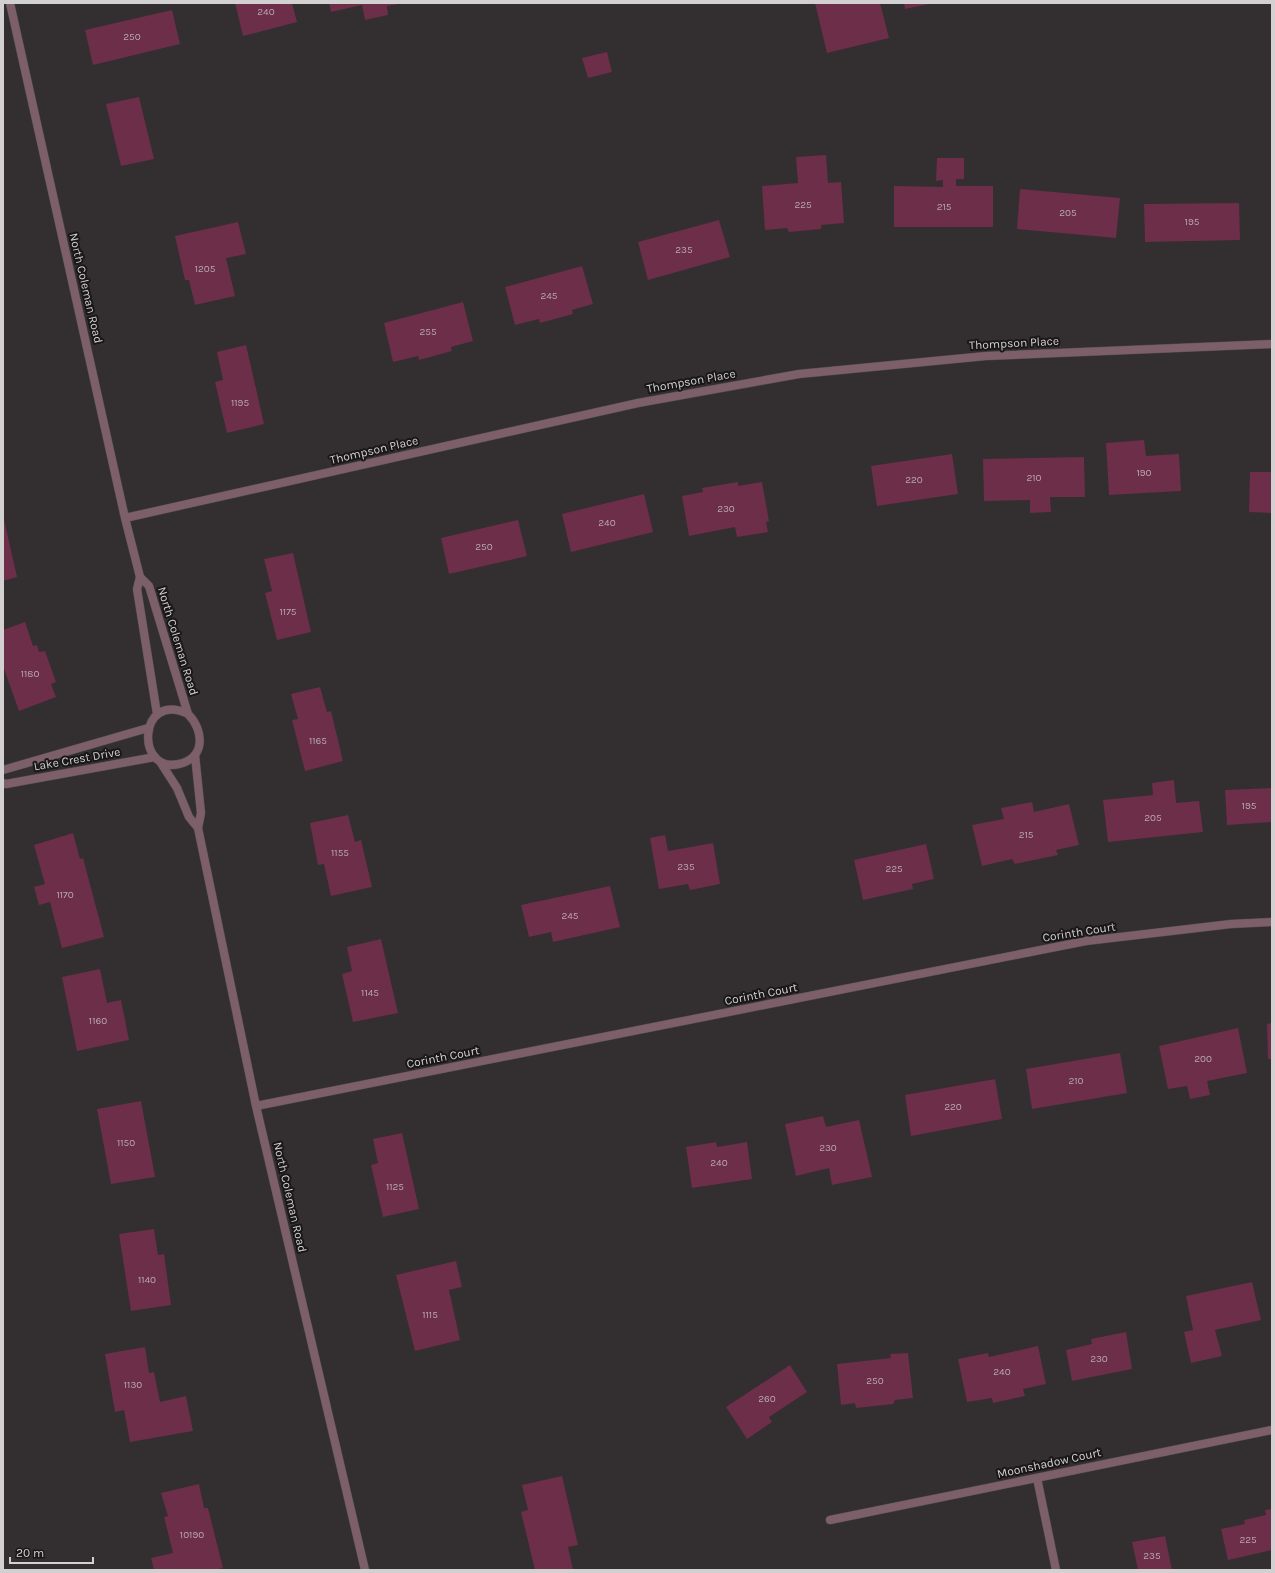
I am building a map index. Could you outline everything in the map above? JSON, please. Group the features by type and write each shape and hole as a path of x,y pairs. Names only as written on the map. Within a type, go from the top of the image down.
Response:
{"street":[{"name":"North Coleman Road","path":"10,3 125,518 140,577 137,589 157,714"},
{"name":"Thompson Place","path":"125,518 638,403 799,374 986,356 1272,344"},
{"name":"North Coleman Road","path":"140,577 149,586 188,714"},
{"path":"169,710 180,710 188,714 196,722 200,735 200,746 195,755 189,760 180,764 170,765 161,763 150,749 148,728 157,714 169,710"},
{"name":"Lake Crest Drive","path":"3,770 148,728"},
{"name":"North Coleman Road","path":"195,755 201,813 198,828 256,1106 365,1570"},
{"name":"Lake Crest Drive","path":"3,783 6,784 155,757"},
{"name":"North Coleman Road","path":"161,763 176,788 189,817 198,828"},
{"name":"Corinth Court","path":"256,1106 1086,941 1230,924 1272,922"},
{"name":"Moonshadow Court","path":"830,1520 1272,1430"},
{"path":"1037,1478 1056,1570"}],"building":[{"path":"235,3 292,3 297,22 243,36"},
{"path":"329,3 398,4 387,6 388,15 365,20 362,5 331,12"},
{"path":"815,3 880,3 889,38 827,53"},
{"path":"904,3 929,3 929,4 905,9"},
{"path":"172,10 180,44 93,65 85,30"},
{"path":"607,52 612,72 588,78 582,58"},
{"path":"139,97 154,159 121,166 106,104"},
{"path":"826,155 828,183 841,182 844,223 821,225 821,229 789,232 787,228 765,230 762,186 798,183 796,157"},
{"path":"937,158 964,158 964,179 956,179 956,186 993,186 993,227 894,227 894,186 943,187 943,180 936,181"},
{"path":"1020,189 1120,198 1116,238 1017,229"},
{"path":"1239,203 1240,240 1145,242 1144,204"},
{"path":"719,220 730,257 648,280 638,242"},
{"path":"238,222 246,254 226,258 235,296 195,305 189,280 185,280 175,236"},
{"path":"582,266 593,304 572,310 573,314 540,323 539,319 515,325 505,287"},
{"path":"463,302 473,341 451,347 452,351 419,360 418,356 393,362 384,323"},
{"path":"246,345 264,424 227,433 215,382 223,380 217,352"},
{"path":"1144,440 1146,456 1179,454 1181,491 1109,495 1106,443"},
{"path":"952,454 958,494 877,506 871,466"},
{"path":"1084,457 1085,497 1050,497 1051,512 1030,513 1030,500 984,501 983,459"},
{"path":"1272,471 1272,513 1249,512 1250,472"},
{"path":"738,482 738,486 762,482 769,521 766,522 768,532 737,537 735,527 689,536 682,496 703,492 702,488"},
{"path":"644,494 653,532 571,552 562,514"},
{"path":"3,515 17,577 3,581"},
{"path":"518,520 527,556 449,574 441,538"},
{"path":"293,553 311,632 277,640 265,593 272,591 264,559"},
{"path":"25,622 33,646 37,645 39,652 45,651 56,682 51,684 56,697 19,711 3,666 3,630"},
{"path":"320,687 327,712 331,711 343,761 305,771 292,720 298,719 291,694"},
{"path":"1174,780 1176,803 1199,801 1203,832 1108,842 1103,800 1153,795 1152,783"},
{"path":"1272,788 1272,822 1227,825 1225,790"},
{"path":"1032,802 1034,812 1069,804 1079,845 1056,850 1058,855 1015,864 1012,859 982,866 972,825 1004,819 1001,808"},
{"path":"348,815 355,842 361,840 372,887 331,896 324,864 318,865 310,823"},
{"path":"73,833 80,859 83,858 104,937 62,948 50,902 39,905 34,887 45,884 34,845"},
{"path":"665,835 668,851 713,843 720,884 690,890 688,884 659,889 650,838"},
{"path":"926,844 934,879 912,884 913,889 863,900 854,860"},
{"path":"610,886 620,927 553,942 551,932 529,937 521,905"},
{"path":"381,939 398,1013 353,1022 342,974 352,971 347,947"},
{"path":"100,969 107,1003 121,1000 129,1040 77,1051 62,977"},
{"path":"1272,1023 1272,1059 1268,1059 1267,1024"},
{"path":"1238,1028 1247,1073 1207,1081 1210,1095 1190,1099 1187,1086 1168,1089 1159,1046"},
{"path":"1120,1053 1127,1093 1032,1109 1026,1069"},
{"path":"995,1079 1002,1119 911,1136 905,1095"},
{"path":"141,1101 155,1177 111,1184 97,1109"},
{"path":"823,1116 826,1127 859,1120 872,1177 832,1185 829,1168 796,1176 785,1124"},
{"path":"402,1133 419,1209 383,1217 371,1165 378,1163 373,1139"},
{"path":"716,1142 717,1147 747,1142 752,1179 692,1188 686,1147"},
{"path":"154,1229 158,1255 164,1254 171,1305 131,1311 119,1234"},
{"path":"456,1261 462,1287 449,1290 460,1340 415,1351 396,1275"},
{"path":"1252,1282 1261,1320 1215,1330 1222,1356 1191,1363 1184,1332 1193,1330 1186,1296"},
{"path":"1126,1332 1132,1369 1072,1381 1066,1350 1092,1344 1091,1339"},
{"path":"1038,1346 1046,1384 1023,1389 1025,1396 993,1403 992,1398 967,1402 958,1359 988,1353 989,1357"},
{"path":"145,1347 149,1373 154,1372 160,1402 186,1396 193,1431 130,1442 124,1410 115,1412 105,1354"},
{"path":"908,1353 913,1398 895,1400 893,1404 856,1408 855,1403 841,1405 837,1364 891,1358 890,1354"},
{"path":"790,1365 807,1392 769,1417 772,1422 747,1439 726,1407"},
{"path":"562,1476 578,1545 568,1547 573,1570 535,1570 521,1512 528,1510 522,1485"},
{"path":"199,1484 204,1508 208,1508 223,1568 215,1570 154,1570 151,1558 173,1553 164,1517 168,1516 161,1493"},
{"path":"1272,1509 1272,1550 1228,1560 1221,1529 1245,1524 1244,1520 1266,1515 1265,1510"},
{"path":"1165,1536 1172,1570 1138,1570 1132,1542"}]}
